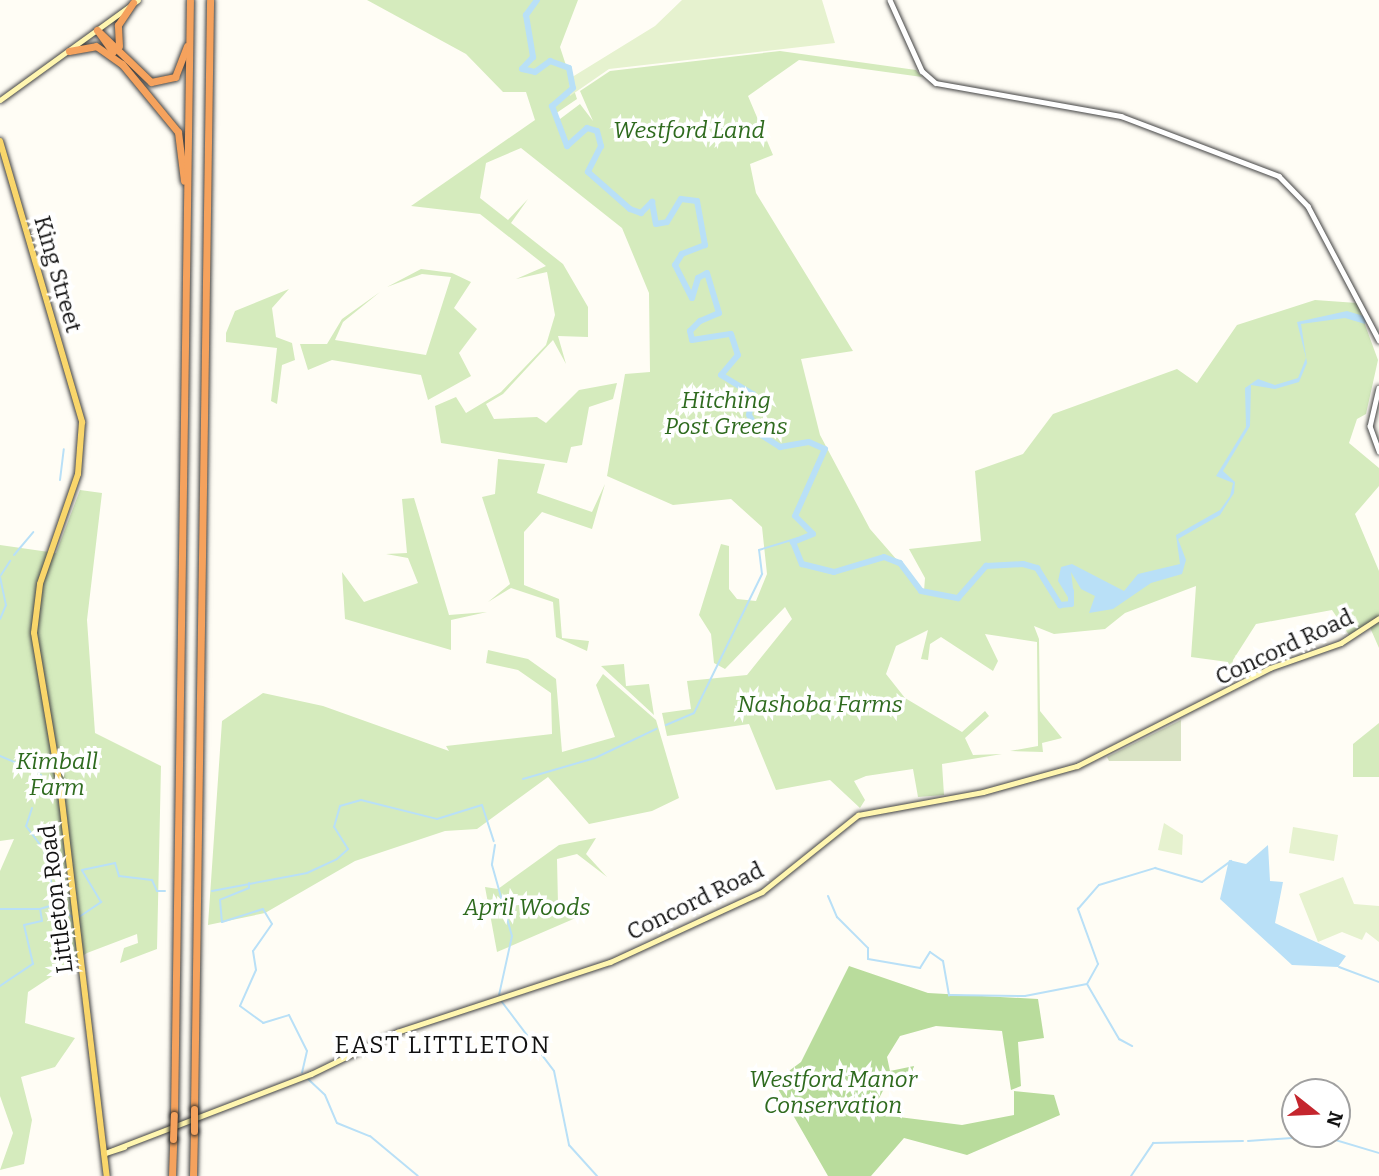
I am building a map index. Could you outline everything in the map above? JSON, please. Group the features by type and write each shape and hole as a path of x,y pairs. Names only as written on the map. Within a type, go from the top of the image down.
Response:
{"highway":[{"path":"97,30 120,51 144,80 175,77 185,58 190,0"},
{"path":"173,1176 190,0"},
{"path":"193,1176 210,0"},
{"path":"120,51 118,25 136,2"},
{"path":"97,30 180,137 188,256"},
{"path":"69,51 93,46 122,64"}],"main road":[{"path":"0,100 136,2"},
{"name":"King Street","path":"0,141 81,416"},
{"name":"Littleton Road","path":"81,416 78,474 38,589 34,639 59,783 107,1176"},
{"name":"Concord Road","path":"105,1153 311,1074 397,1032 610,962 762,892 858,815 984,792 1077,766 1270,668 1340,643 1379,618"}],"street":[{"path":"890,0 922,71 936,83 1121,116 1273,172 1308,206 1374,325 1379,340"},
{"path":"1379,388 1370,421 1379,451"}],"green space":[{"path":"367,0 578,0 560,47 577,99 555,114 556,122 580,104 593,121 580,91 610,71 780,51 916,70 922,77 799,60 748,96 773,155 750,164 756,193 853,351 801,359 820,435 870,529 924,591 925,578 909,549 981,541 975,471 1023,454 1053,414 1177,369 1197,383 1237,325 1315,300 1357,303 1378,360 1366,414 1357,419 1349,443 1379,468 1379,486 1355,514 1379,571 1379,648 1368,623 1349,635 1332,610 1256,624 1233,660 1229,686 1228,662 1191,657 1196,586 1125,613 1105,629 1054,634 1034,626 1039,639 1040,711 1062,738 1042,743 1043,752 1010,751 1038,746 1037,642 985,634 998,661 993,671 941,637 930,644 928,660 921,659 928,630 896,646 886,674 905,698 962,732 985,711 989,716 965,738 973,755 1002,754 942,764 944,795 918,797 913,769 866,776 854,781 865,800 860,808 830,780 776,790 749,724 667,736 662,713 691,709 687,681 747,675 792,619 785,607 725,669 714,663 711,634 699,615 721,544 729,546 729,589 737,599 756,601 767,574 762,527 731,499 673,505 607,476 625,374 650,372 649,293 622,228 521,148 486,163 480,198 508,220 528,199 511,223 563,264 588,307 588,337 558,336 566,364 553,340 503,394 486,404 494,419 537,417 546,423 579,390 617,383 613,399 589,407 582,445 571,447 567,463 441,443 435,406 456,397 466,413 501,392 546,345 555,315 547,272 516,279 546,266 480,214 411,206 535,120 526,92 503,92 466,54"},
{"path":"682,0 822,0 835,43 609,69 570,96 569,79 655,26"},
{"path":"421,269 452,273 471,282 454,308 477,329 459,353 471,376 428,400 421,375 332,360 308,370 300,344 327,344 342,319 380,292 343,322 335,340 426,355 451,277 422,274 387,287"},
{"path":"289,289 272,308 276,337 292,343 295,360 282,365 277,404 271,401 277,348 226,342 226,333 235,311"},
{"path":"498,459 545,464 537,493 592,512 605,484 592,529 542,512 524,532 524,585 559,599 562,638 589,641 587,651 556,637 553,602 511,588 488,602 510,584 482,497 495,494"},
{"name":"Kimball Farm","path":"80,490 102,493 87,620 95,733 161,766 157,949 120,963 124,948 138,943 137,934 87,953 28,992 25,1023 75,1038 55,1067 21,1077 32,1120 24,1164 0,1170 13,1133 0,1096 0,871 14,839 0,841 0,545 56,553"},
{"path":"414,498 449,615 487,612 451,620 451,650 345,619 342,572 364,602 418,583 408,558 386,554 407,553 402,499"},
{"path":"488,650 528,659 556,679 562,752 615,737 596,685 603,674 656,720 679,798 652,811 589,824 548,777 477,829 445,831 355,861 265,913 208,925 222,721 263,693 323,706 449,751 446,746 552,734 551,693 518,670 486,663"},
{"path":"624,664 626,686 649,684 654,715 601,666"},
{"path":"1181,720 1181,761 1109,761 1107,757"},
{"path":"1379,723 1379,777 1353,777 1353,744"},
{"path":"1164,823 1183,835 1182,855 1158,850"},
{"path":"1293,827 1338,835 1334,861 1289,853"},
{"name":"April Woods","path":"596,838 586,854 607,877 577,854 557,859 558,904 578,917 497,952 485,887 498,889 559,845"},
{"path":"1343,877 1354,904 1379,906 1379,942 1366,932 1362,940 1342,932 1318,942 1299,894"},
{"name":"Westford Manor Conservation","path":"849,966 928,993 1038,999 1044,1038 1018,1042 1021,1086 1011,1090 1002,1031 936,1026 900,1036 887,1057 890,1071 914,1066 912,1075 888,1081 875,1106 883,1115 962,1125 1014,1115 1014,1091 1054,1095 1060,1115 967,1155 904,1138 871,1176 828,1176 774,1082 801,1062"}],"water":[{"path":"1347,311 1367,317 1365,324 1345,318 1301,324 1307,363 1299,382 1275,389 1251,385 1250,426 1223,471 1235,482 1234,493 1220,515 1178,539 1186,560 1182,574 1151,583 1113,609 1089,613 1095,596 1081,589 1071,572 1074,596 1069,599 1058,581 1061,567 1072,564 1124,591 1138,574 1180,564 1176,535 1220,510 1230,496 1233,483 1216,476 1246,427 1245,388 1258,379 1275,385 1298,378 1306,358 1297,322"},
{"path":"1268,845 1270,881 1283,882 1275,923 1346,956 1338,967 1292,965 1220,899 1229,860 1246,864"}],"waterway":[{"path":"537,0 526,15 533,57 522,69 535,72 550,61 569,68 573,88 552,106 567,146 587,128 597,131 601,146 588,172 630,209 641,213 652,202 656,224 667,222 681,199 697,201 705,245 682,254 675,265 692,298 698,278 707,273 719,313 700,321 690,331 692,340 731,334 738,355 721,375 753,394 749,415 760,434 780,447 809,442 825,449 795,516 813,534 793,542 802,564 834,572 884,557 900,563 921,591 958,598 986,566 1023,564 1037,568 1060,605 1071,604 1071,591"},
{"path":"60,480 64,449"},
{"path":"14,555 33,532"},
{"path":"666,725 694,713 762,574 759,550 798,538"},
{"path":"1,575 10,561"},
{"path":"0,577 6,605 0,619"},
{"path":"523,779 595,758 656,729"},
{"path":"0,756 40,773"},
{"path":"40,795 41,775"},
{"path":"212,891 307,873 337,859 348,849 334,827 340,806 361,800 437,819 482,805 494,841"},
{"path":"32,808 26,826 44,850 56,904"},
{"path":"495,845 492,865 512,936 499,995"},
{"path":"828,896 837,917 868,948 868,959 920,968 930,952 943,961 949,995 1025,996 1087,984 1098,964 1078,909 1099,885 1155,868 1202,882 1231,861"},
{"path":"79,917 101,902 82,870 115,863 119,876 152,880 157,891 165,891"},
{"path":"249,883 249,888 220,900 222,922 263,909 272,924 253,951 256,970 240,1006 263,1023 289,1015 307,1051 302,1072"},
{"path":"0,986 33,964 24,925 42,921 40,909 56,904 72,917"},
{"path":"0,909 39,909"},
{"path":"1339,967 1379,982"},
{"path":"1087,984 1119,1039 1132,1046"},
{"path":"502,1002 554,1071 569,1145 597,1176"},
{"path":"308,1079 325,1095 337,1123 370,1136 418,1176"},
{"path":"1248,1141 1322,1136 1379,1153"},
{"path":"1131,1176 1153,1143 1243,1141"}],"district":[{"name":"EAST LITTLETON","path":"443,1046"}],"park label":[{"name":"Westford Land","path":"689,130"},
{"name":"Hitching Post Greens","path":"726,413"},
{"name":"Nashoba Farms","path":"820,704"}]}
